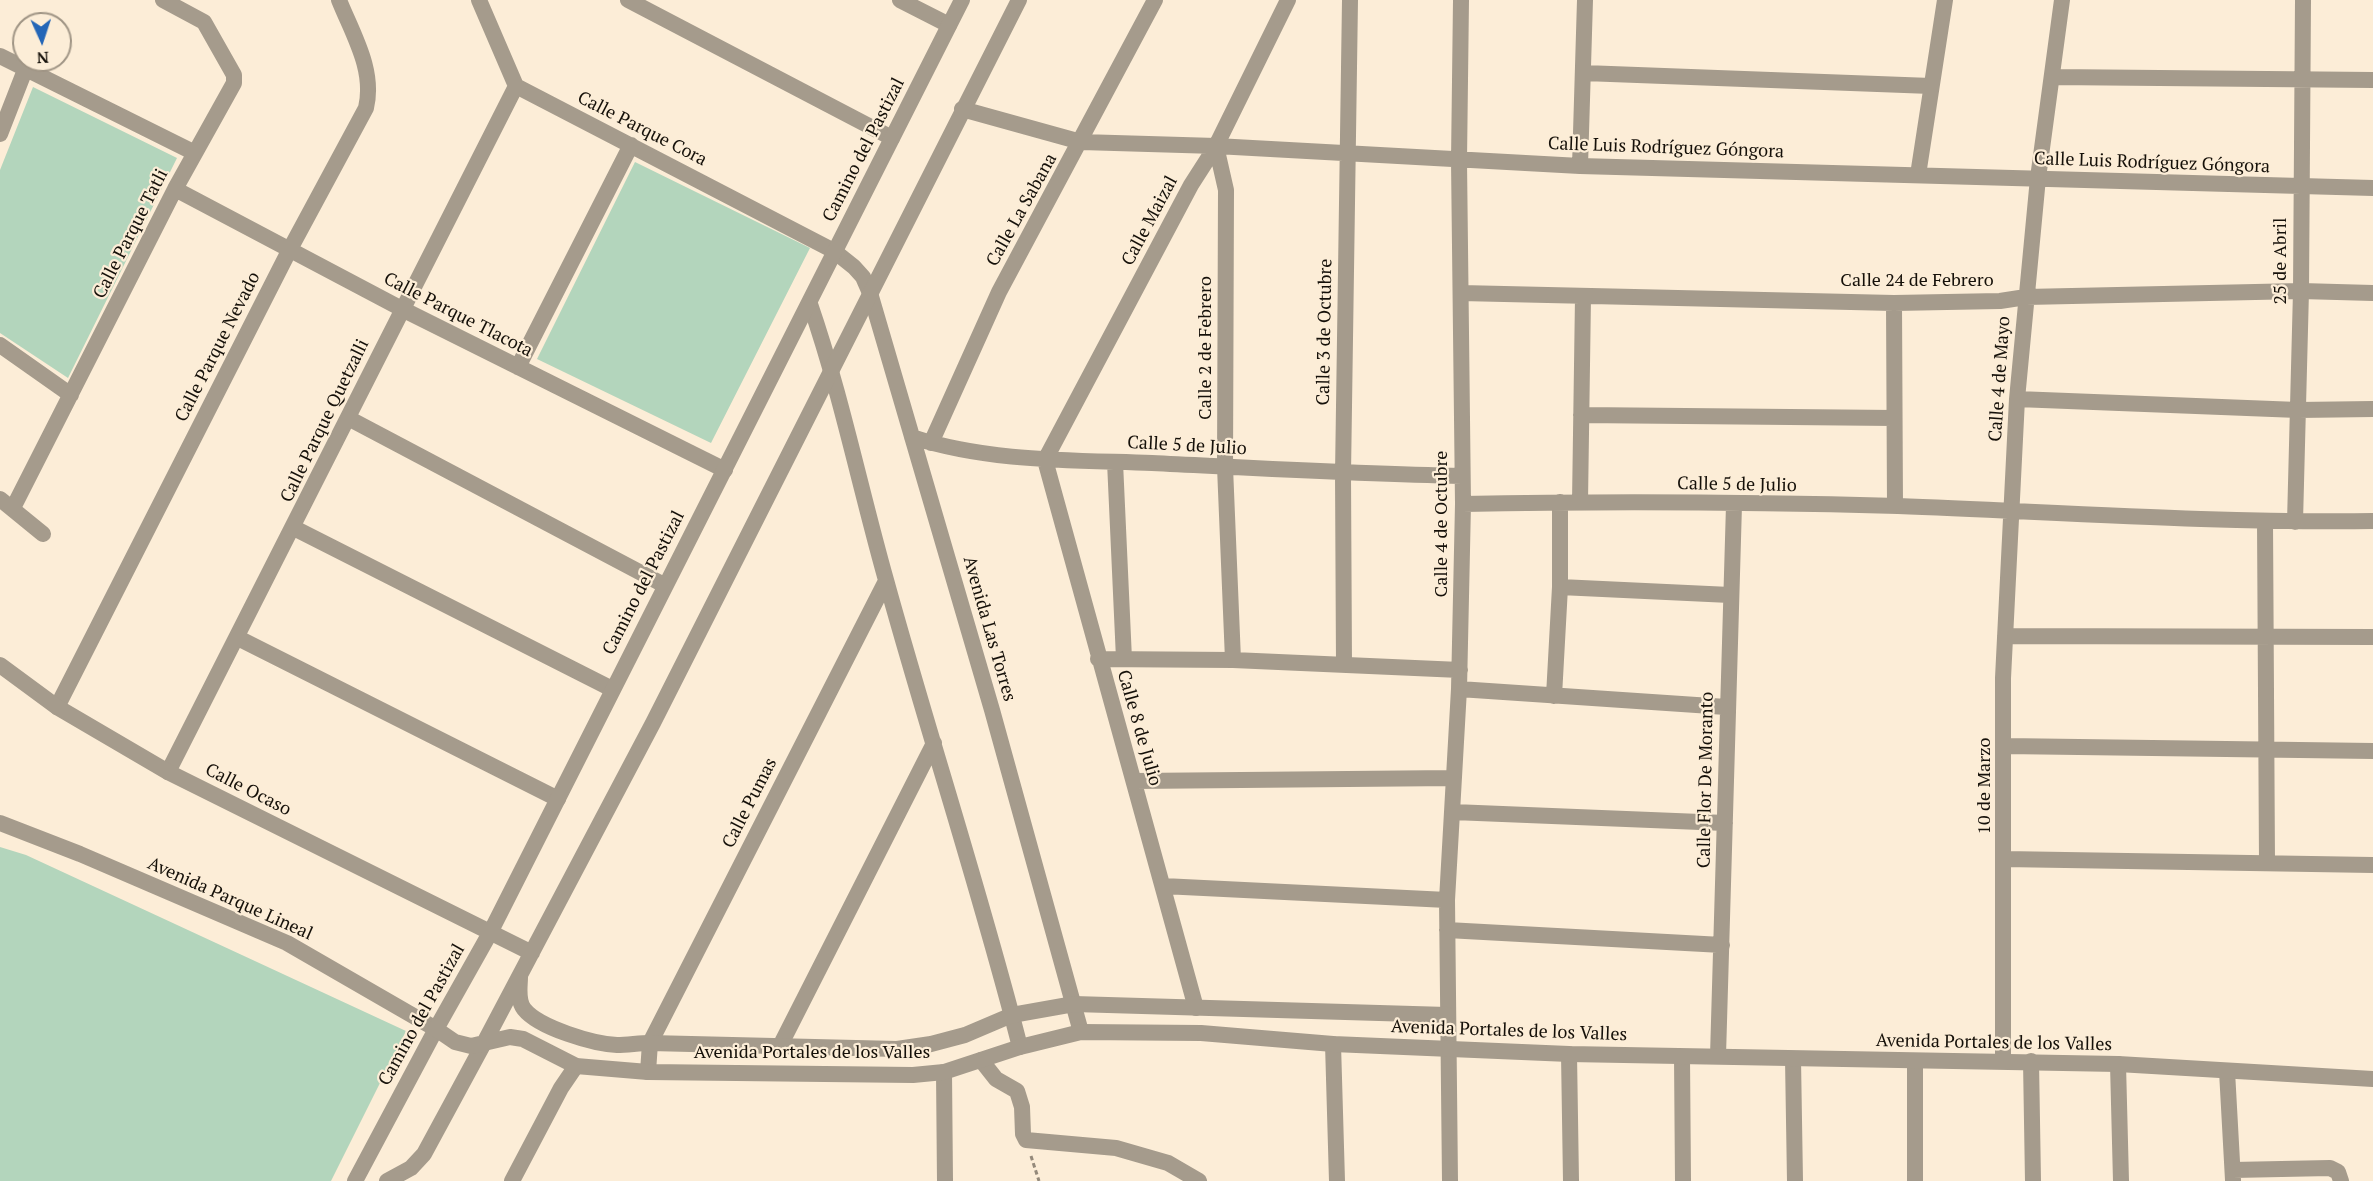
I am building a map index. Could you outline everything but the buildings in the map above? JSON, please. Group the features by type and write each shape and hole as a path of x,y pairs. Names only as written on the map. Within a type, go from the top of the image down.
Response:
{"street":[{"name":"Calle Parque Tatli","path":"6,504 71,394 175,189 233,87 234,75 204,22 163,0"},
{"name":"Calle Parque Nevado","path":"57,707 368,100 370,90 366,65 339,0"},
{"path":"479,0 516,86"},
{"path":"628,0 892,138"},
{"path":"900,0 949,25"},
{"name":"Camino del Pastizal","path":"355,1181 490,933 664,585 810,304 834,251 962,0"},
{"path":"387,1181 411,1168 424,1154 483,1045 653,723 1019,0"},
{"name":"Calle La Sabana","path":"932,443 999,292 1082,142 1155,0"},
{"name":"Calle Maizal","path":"1045,460 1191,185 1216,146 1288,0"},
{"name":"Calle 3 de Octubre","path":"1344,665 1343,474 1350,0"},
{"name":"Calle 4 de Octubre","path":"1450,1181 1447,900 1460,670 1463,504 1459,161 1461,0"},
{"path":"1580,166 1585,0"},
{"path":"1918,175 1945,0"},
{"name":"Calle 4 de Mayo","path":"2011,511 2017,399 2026,297 2038,178 2062,0"},
{"name":"25 de Abril","path":"2295,522 2301,291 2303,0"},
{"path":"0,134 24,72"},
{"path":"29,72 195,153"},
{"path":"1584,73 1931,86"},
{"path":"2053,77 2373,80"},
{"name":"Calle Parque Cora","path":"516,86 834,251"},
{"name":"Calle Parque Quetzalli","path":"168,772 294,528 516,86"},
{"name":"Calle Luis Rodríguez Góngora","path":"962,109 1082,142 1216,146 1580,166 2038,178 2300,188 2373,188"},
{"path":"518,367 631,145"},
{"name":"Calle 2 de Febrero","path":"1216,146 1226,190 1225,467 1233,660"},
{"name":"Calle Parque Tlacota","path":"175,189 402,309 725,470"},
{"name":"Avenida Las Torres","path":"834,251 863,277 870,292 1081,1032"},
{"name":"Calle 24 de Febrero","path":"1461,293 1894,303 2000,300 2026,297 2301,291 2373,293"},
{"path":"1580,502 1584,297"},
{"path":"1894,303 1895,506"},
{"path":"810,304 830,370 886,581 973,870 1020,1047"},
{"path":"0,345 71,394"},
{"path":"2017,399 2298,410 2373,409"},
{"path":"1581,415 1894,418"},
{"path":"348,418 664,585"},
{"name":"Calle 5 de Julio","path":"912,436 932,443 1045,460 1343,474 1462,476"},
{"name":"Calle 8 de Julio","path":"1045,460 1196,1008"},
{"path":"1115,462 1124,659"},
{"path":"1554,696 1560,587 1560,502"},
{"name":"Calle 5 de Julio","path":"1463,504 1580,502 1895,506 2265,522 2373,521"},
{"path":"6,504 43,534"},
{"name":"Calle Flor De Moranto","path":"1718,1056 1726,707 1734,505"},
{"name":"10 de Marzo","path":"2003,1061 2005,636 2011,511"},
{"path":"2265,522 2267,862"},
{"path":"294,528 612,689"},
{"name":"Calle Pumas","path":"650,1042 886,581"},
{"path":"1560,587 1730,596"},
{"path":"2005,636 2373,638"},
{"path":"238,638 558,799"},
{"path":"1098,659 1233,660 1460,670"},
{"name":"Calle Ocaso","path":"0,665 57,707 168,772 532,952"},
{"path":"1459,689 1726,707"},
{"path":"780,1046 934,743"},
{"path":"2005,746 2373,751"},
{"path":"1135,781 1454,778"},
{"path":"1453,812 1725,824"},
{"name":"Avenida Parque Lineal","path":"0,823 80,854 287,944 455,1042 471,1046 483,1045"},
{"path":"2004,859 2373,865"},
{"path":"1163,886 1447,900"},
{"path":"1447,930 1722,945"},
{"name":"Avenida Portales de los Valles","path":"521,973 519,998 524,1009 549,1026 582,1038 616,1045 650,1042 897,1049 931,1044 965,1035 1012,1015 1074,1004 1447,1015"},
{"name":"Avenida Portales de los Valles","path":"576,1066 648,1072 913,1076 944,1072 1020,1047 1081,1032 1201,1034 1333,1044 1569,1054 2118,1064 2373,1079"},
{"path":"483,1045 510,1037 523,1039 576,1066 561,1088 512,1181"},
{"path":"648,1072 650,1042"},
{"path":"1333,1044 1337,1181"},
{"path":"1569,1054 1570,1181"},
{"path":"1682,1057 1683,1181"},
{"path":"1793,1059 1795,1181"},
{"path":"981,1060 996,1079 1017,1091 1022,1107 1023,1134 1026,1140 1116,1148 1168,1162 1199,1181"},
{"path":"1915,1061 1915,1181"},
{"path":"2031,1061 2033,1181"},
{"path":"2118,1064 2121,1181"},
{"path":"2227,1071 2233,1175 2330,1168 2338,1172 2341,1181"},
{"path":"944,1072 945,1181"}],"path":[{"path":"1026,1140 1039,1181"}],"green space":[{"path":"33,87 177,158 68,378 0,333 0,170"},
{"path":"635,162 810,248 711,443 537,359"},
{"path":"0,847 26,855 406,1031 331,1181 0,1181"}]}
